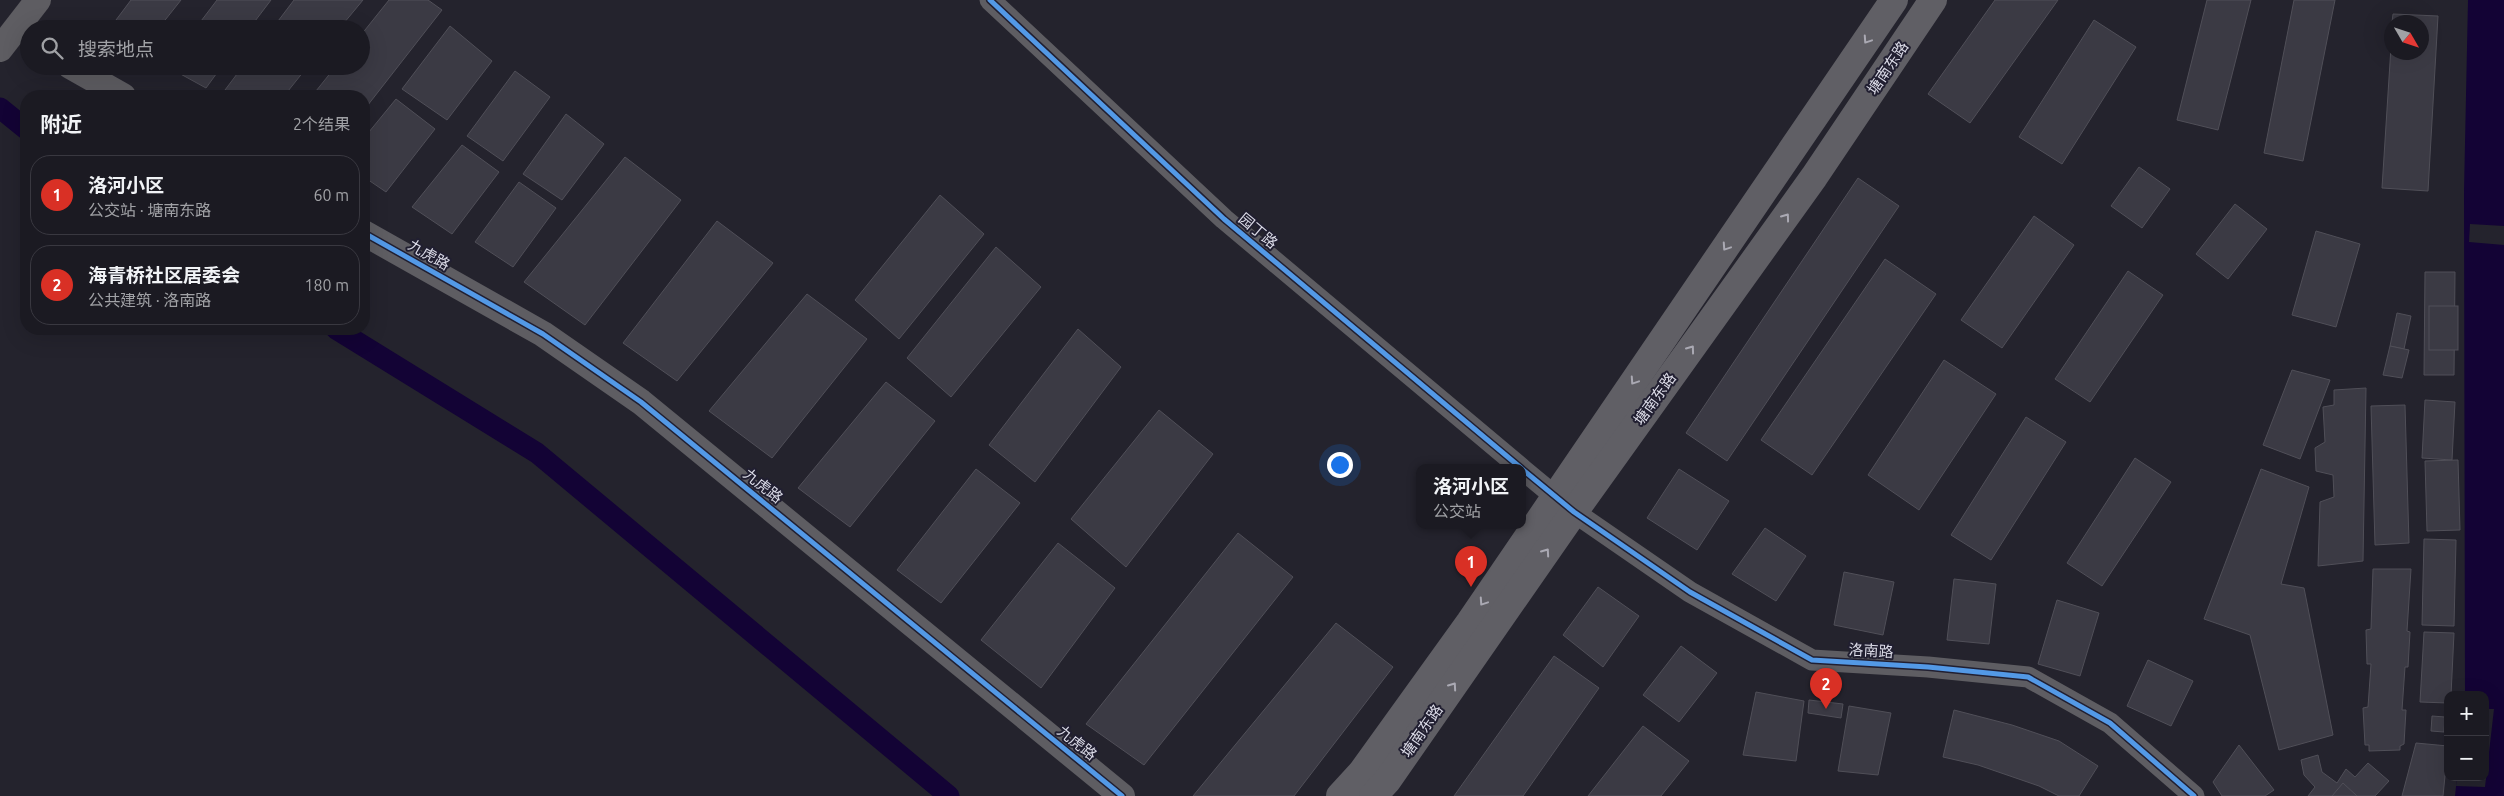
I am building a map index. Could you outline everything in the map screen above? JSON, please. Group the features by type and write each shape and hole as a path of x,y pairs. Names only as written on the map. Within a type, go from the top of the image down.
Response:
{"main road":[{"name":"塘南东路","path":"1373,796 1387,780 1564,504 1894,0"},
{"name":"塘南东路","path":"1340,796 1362,772 1470,622 1564,504 1814,177 1933,0"}],"street":[{"path":"23,20 38,0"},
{"name":"园丁路","path":"990,0 1224,219 1516,464"},
{"path":"10,38 20,24"},
{"path":"86,75 112,90"},
{"name":"九虎路","path":"370,236 542,334 641,402 1122,796"},
{"name":"园丁路","path":"1526,472 1564,504"},
{"name":"洛南路","path":"1564,504 1690,592 1812,660 1928,667 2028,677 2110,723 2194,796"}],"shaded area":[{"path":"2468,0 2504,0 2504,796 2455,796 2457,781 2489,781 2489,691 2465,691 2464,191"}],"pier":[{"path":"2470,224 2504,226 2504,245 2469,242"},
{"path":"2489,709 2494,709 2489,752"},
{"path":"2457,781 2486,781 2485,787 2456,786"}],"building":[{"path":"131,0 181,0 165,20 116,20"},
{"path":"217,0 271,0 256,20 202,20"},
{"path":"294,0 363,0 346,20 279,20"},
{"path":"389,0 428,0 442,10 370,102 370,90 317,90 329,75 370,75 370,24"},
{"path":"1995,0 2058,0 1970,123 1928,94"},
{"path":"2207,0 2251,0 2218,130 2177,120"},
{"path":"2294,0 2335,0 2303,161 2264,153"},
{"path":"2429,16 2438,16 2428,191 2382,188 2390,60 2429,60"},
{"path":"2094,20 2136,47 2062,164 2019,137"},
{"path":"450,26 492,61 447,120 402,89"},
{"path":"515,71 550,97 503,161 467,136"},
{"path":"182,75 215,75 206,88"},
{"path":"236,75 301,75 289,90 225,90"},
{"path":"396,99 435,129 386,192 370,181 370,131"},
{"path":"566,114 604,144 562,200 523,174"},
{"path":"462,145 499,172 452,234 412,207"},
{"path":"625,157 681,200 585,325 524,282"},
{"path":"2139,167 2170,189 2142,228 2111,206"},
{"path":"1858,178 1899,206 1727,461 1686,433"},
{"path":"519,182 556,208 513,267 475,242"},
{"path":"940,195 984,234 899,339 855,300"},
{"path":"2235,204 2267,229 2228,279 2196,254"},
{"path":"2034,216 2074,245 2002,348 1961,320"},
{"path":"717,221 773,263 677,381 623,343"},
{"path":"2316,231 2360,244 2336,327 2292,315"},
{"path":"996,247 1041,287 951,397 907,358"},
{"path":"1885,259 1936,294 1812,475 1761,440"},
{"path":"2128,271 2163,295 2090,402 2055,379"},
{"path":"2425,272 2455,272 2454,375 2424,375"},
{"path":"807,294 867,339 772,458 709,411"},
{"path":"2429,306 2458,306 2458,350 2429,350"},
{"path":"2397,313 2411,316 2404,349 2390,346"},
{"path":"1078,329 1121,367 1035,482 989,445"},
{"path":"2390,346 2409,350 2402,378 2383,375"},
{"path":"1944,360 1996,394 1919,510 1868,475"},
{"path":"2292,370 2330,380 2300,459 2263,445"},
{"path":"886,382 935,421 850,527 798,488"},
{"path":"2366,388 2363,561 2318,566 2320,502 2334,497 2333,475 2316,471 2315,448 2325,442 2323,407 2334,405 2334,390"},
{"path":"2425,400 2455,402 2452,460 2422,458"},
{"path":"2405,405 2409,543 2375,545 2371,406"},
{"path":"1159,410 1213,454 1126,567 1071,519"},
{"path":"2026,417 2066,442 1991,560 1951,535"},
{"path":"2135,458 2171,482 2102,586 2067,563"},
{"path":"2458,460 2460,530 2427,531 2425,461"},
{"path":"976,469 1020,503 941,603 897,570"},
{"path":"1679,469 1729,501 1697,550 1647,518"},
{"path":"2261,469 2309,487 2281,584 2304,588 2333,735 2279,750 2250,635 2204,619"},
{"path":"1765,528 1806,556 1776,601 1732,574"},
{"path":"1238,533 1293,577 1144,765 1086,724"},
{"path":"2424,539 2456,540 2454,626 2422,625"},
{"path":"1058,543 1115,588 1041,688 981,640"},
{"path":"2373,569 2411,569 2407,631 2410,632 2408,667 2405,667 2402,710 2406,710 2404,744 2400,746 2400,750 2369,751 2369,745 2365,745 2363,708 2368,707 2371,664 2367,664 2366,630 2371,629"},
{"path":"1844,572 1894,582 1883,635 1834,625"},
{"path":"1954,579 1996,584 1989,644 1947,640"},
{"path":"1598,587 1639,616 1603,667 1563,635"},
{"path":"2057,600 2099,613 2080,676 2038,664"},
{"path":"1336,623 1393,667 1294,796 1193,796"},
{"path":"2424,632 2454,633 2451,691 2444,691 2444,703 2420,702"},
{"path":"1681,646 1717,673 1679,722 1643,695"},
{"path":"1554,656 1599,688 1523,796 1454,796"},
{"path":"2148,660 2193,681 2171,726 2127,706"},
{"path":"1756,692 1804,701 1796,761 1743,755"},
{"path":"1809,700 1843,704 1841,718 1808,713"},
{"path":"1849,706 1891,713 1878,775 1838,771"},
{"path":"1954,710 2012,725 2059,741 2098,766 2079,796 2059,796 2039,786 1978,765 1943,757"},
{"path":"2432,716 2444,717 2444,732 2431,731"},
{"path":"1643,726 1689,761 1661,796 1588,796"},
{"path":"2416,743 2444,746 2443,796 2402,796"},
{"path":"2239,745 2274,790 2265,796 2222,796 2213,782"},
{"path":"2318,755 2322,772 2337,783 2346,769 2355,777 2368,763 2389,781 2375,796 2308,796 2315,787 2304,775 2301,760"},
{"path":"2343,783 2357,796 2332,796"}],"waterway":[{"path":"0,108 20,124"},
{"path":"346,335 537,453 949,796"}],"cycle path":[{"path":"990,0 1224,219 1516,464"},
{"path":"370,236 543,334 641,402 1122,796"},
{"path":"1526,472 1574,512 1690,592 1812,660 1928,667 2028,677 2110,723 2194,796"}],"place":[{"name":"洛河小区","path":"1471,587"},
{"name":"海青桥社区居委会","path":"1826,709"}]}
